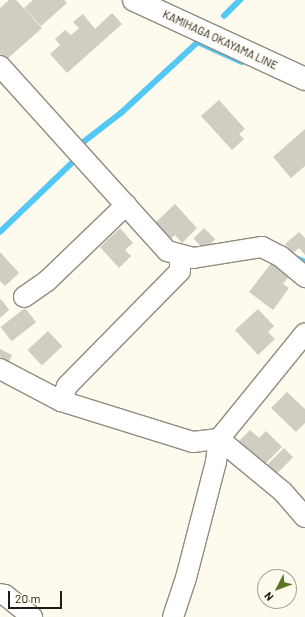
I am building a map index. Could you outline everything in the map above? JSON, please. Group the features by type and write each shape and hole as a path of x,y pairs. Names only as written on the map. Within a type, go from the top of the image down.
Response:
{"main road":[{"name":"KAMIHAGA OKAYAMA LINE","path":"134,0 305,79"}],"street":[{"path":"0,66 122,209 180,263"},
{"path":"24,297 47,281 122,209"},
{"path":"61,401 67,386 180,263 193,258 262,247 280,256 305,277"},
{"path":"173,617 188,571 216,462 219,439 305,333"},
{"path":"0,369 61,401 193,442 219,439 301,506"},
{"path":"0,594 5,595 32,617"}],"building":[{"path":"9,0 16,0 42,28 6,60 0,54 0,8"},
{"path":"33,0 64,0 67,3 41,26 24,8"},
{"path":"112,13 122,24 67,73 50,54 60,45 55,39 65,30 71,35 79,28 73,22 83,14 95,29"},
{"path":"219,100 245,129 239,134 244,139 232,150 201,116"},
{"path":"305,129 305,166 291,178 273,157"},
{"path":"175,204 197,228 182,243 175,235 171,239 155,223"},
{"path":"120,228 133,243 125,250 131,256 119,268 100,247"},
{"path":"204,228 215,239 205,250 193,239"},
{"path":"299,232 305,238 305,255 299,248 293,253 285,244"},
{"path":"0,252 19,273 5,286 0,281"},
{"path":"273,261 291,274 283,284 289,288 273,310 249,292"},
{"path":"1,299 9,310 0,318 0,300"},
{"path":"25,308 36,322 12,341 1,327"},
{"path":"258,309 274,326 268,332 275,339 258,355 235,330"},
{"path":"48,331 62,346 42,365 28,350"},
{"path":"0,349 12,355 6,369 0,366"},
{"path":"287,392 305,409 305,423 296,432 271,408"},
{"path":"250,430 259,438 266,431 282,447 264,465 239,441"},
{"path":"284,448 293,457 274,476 265,467"}],"waterway":[{"path":"224,16 240,0"},
{"path":"81,144 121,113 200,40"},
{"path":"198,42 242,62"},
{"path":"0,232 75,160"},
{"path":"296,258 305,262"}]}
